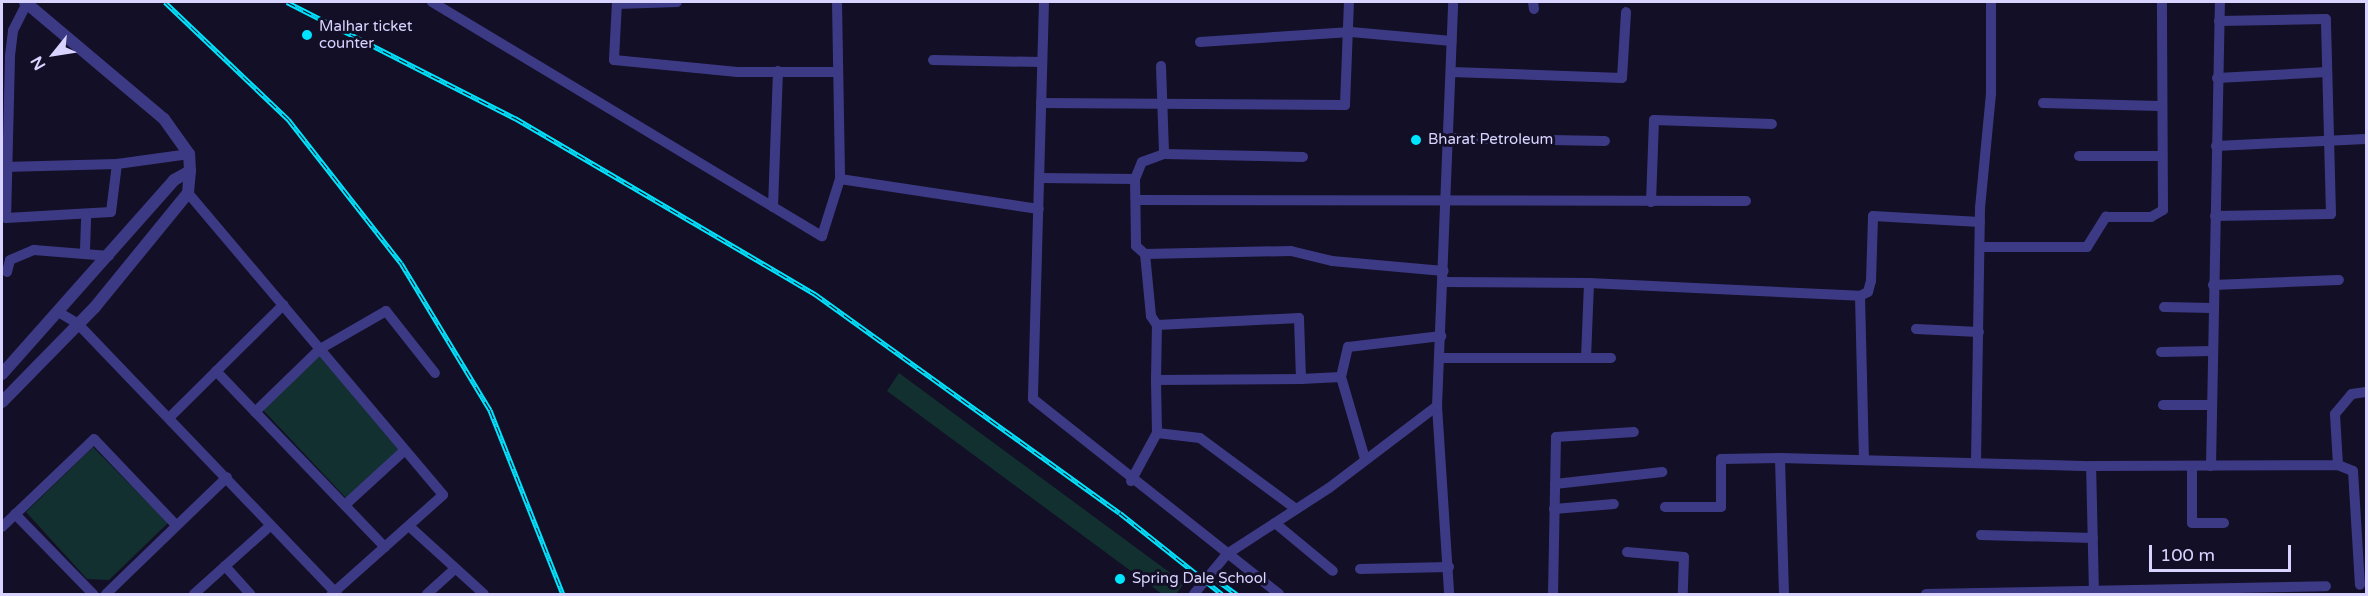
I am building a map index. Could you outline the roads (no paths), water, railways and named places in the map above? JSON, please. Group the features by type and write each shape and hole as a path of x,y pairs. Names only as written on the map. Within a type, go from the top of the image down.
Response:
{"street":[{"path":"2,402 78,324 188,193 190,171 189,153 164,119 26,2 13,31 6,57 4,167 6,218 111,213 117,164"},
{"path":"432,2 822,236 840,178 837,2"},
{"path":"676,2 617,3 614,60 778,71 838,72"},
{"path":"1044,2 1033,399 1131,481 1279,594"},
{"path":"1041,103 1345,105 1351,32 1349,2"},
{"path":"1449,594 1437,406 1448,204 1453,2"},
{"path":"1976,462 1980,222 1991,2"},
{"path":"1980,247 2087,247 2106,217 2157,216 2163,207 2160,106 2162,2"},
{"path":"2211,466 2212,308 2220,2"},
{"path":"1451,72 1622,78 1626,12"},
{"path":"2215,216 2331,214 2326,19 2220,21"},
{"path":"1200,42 1351,32 1452,41"},
{"path":"933,60 1042,62"},
{"path":"1161,66 1164,153"},
{"path":"773,207 778,71"},
{"path":"2217,78 2327,72"},
{"path":"2043,103 2160,106"},
{"path":"1651,202 1654,120 1772,124"},
{"path":"1449,138 1605,141"},
{"path":"2216,146 2367,139"},
{"path":"4,167 117,164 189,153"},
{"path":"1303,157 1164,153 1142,162 1135,179 1136,246 1145,254 1291,251 1332,261 1444,277 1860,296 1868,292 1871,281 1873,216 1980,222"},
{"path":"2079,156 2161,156"},
{"path":"2,374 60,313 174,180 190,171"},
{"path":"840,178 1039,209"},
{"path":"1040,178 1135,179"},
{"path":"60,313 78,324 335,594 443,495 188,193 174,180"},
{"path":"1136,200 1448,204 1746,201"},
{"path":"86,214 86,250"},
{"path":"7,272 10,260 34,250 86,250 109,256"},
{"path":"1131,481 1157,433 1157,325 1151,316 1145,254"},
{"path":"100,266 117,280"},
{"path":"2213,285 2339,280"},
{"path":"1586,358 1589,283"},
{"path":"1860,296 1864,460"},
{"path":"169,418 283,305"},
{"path":"2164,307 2212,308"},
{"path":"255,412 320,349 386,311 435,373"},
{"path":"1157,325 1299,318 1301,379"},
{"path":"1916,329 1979,332"},
{"path":"1365,459 1341,377 1348,347 1441,336"},
{"path":"2161,352 2212,351"},
{"path":"1439,358 1611,358"},
{"path":"216,371 386,547"},
{"path":"1156,380 1341,377"},
{"path":"2338,465 2335,414 2352,394 2367,392"},
{"path":"2163,405 2211,405"},
{"path":"1194,594 1227,554 1296,509 1437,406"},
{"path":"1553,594 1556,437 1634,432"},
{"path":"1157,433 1200,438 1296,509"},
{"path":"2,527 94,439 176,525"},
{"path":"345,505 405,450"},
{"path":"1780,458 1784,594"},
{"path":"1665,507 1721,507 1721,459 1780,458 2091,466 2338,465 2353,471 2360,586"},
{"path":"2091,466 2094,591"},
{"path":"2192,466 2192,523 2224,522"},
{"path":"1555,484 1662,472"},
{"path":"106,594 226,477"},
{"path":"1554,509 1614,504"},
{"path":"15,514 93,594"},
{"path":"1275,523 1333,571"},
{"path":"194,594 271,525"},
{"path":"409,526 484,594"},
{"path":"1982,535 2093,538"},
{"path":"1627,552 1684,557 1683,594"},
{"path":"225,567 250,594"},
{"path":"1360,569 1449,567"},
{"path":"427,594 455,568"},
{"path":"1926,594 2297,591 2326,586"}],"railway":[{"path":"165,2 288,119 401,263 490,410 563,594"},
{"path":"287,2 515,118 815,294 1120,513 1222,594"},
{"path":"1217,580 1236,594"}],"place":[{"name":"Malhar ticket counter","path":"307,35"},
{"name":"Bharat Petroleum","path":"1416,140"},
{"name":"Spring Dale School","path":"1120,579"}]}
